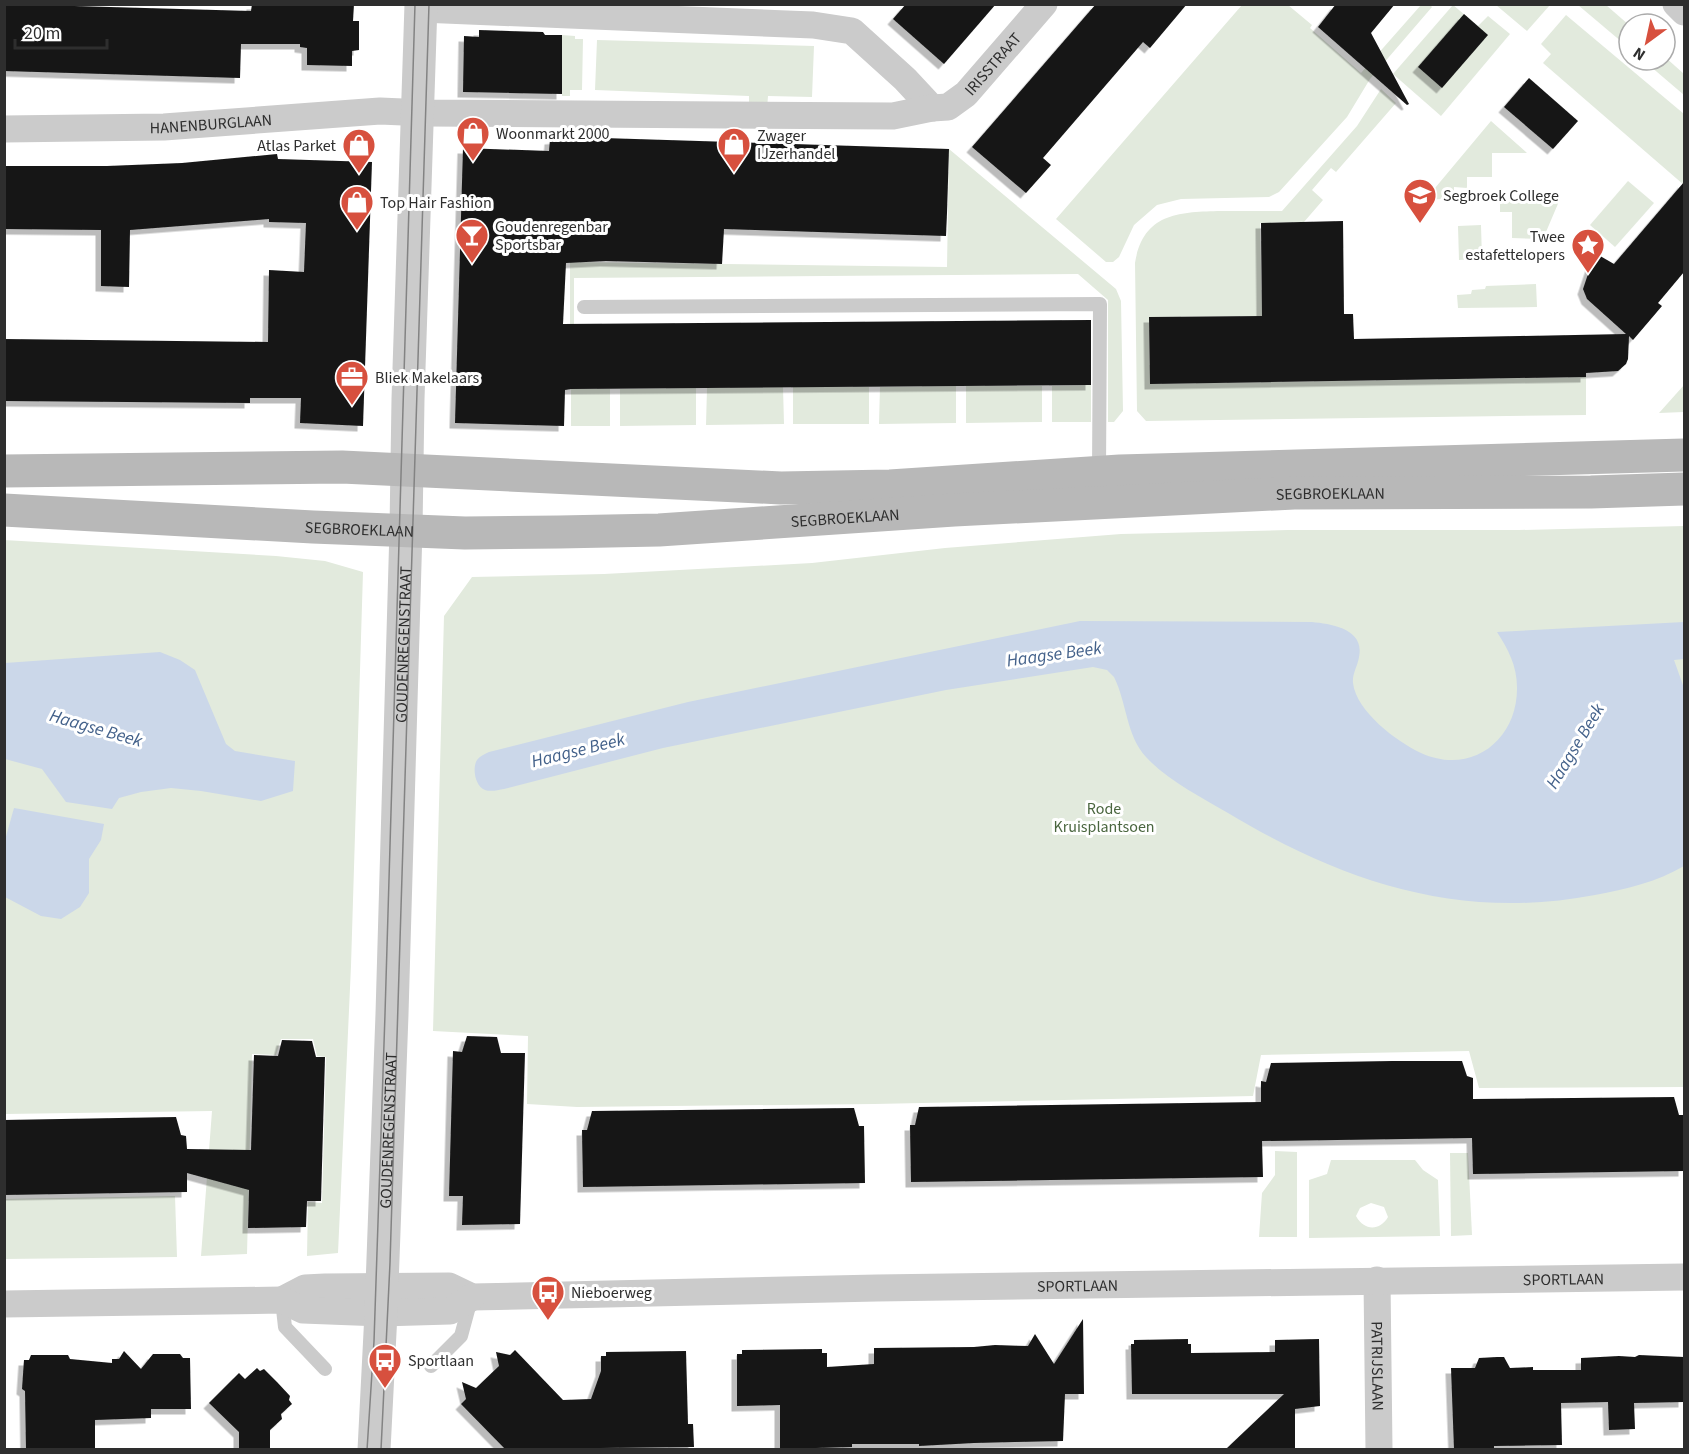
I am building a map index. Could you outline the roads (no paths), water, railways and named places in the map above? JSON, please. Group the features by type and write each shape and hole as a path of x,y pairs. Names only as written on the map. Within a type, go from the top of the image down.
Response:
{"main road":[{"name":"SEGBROEKLAAN","path":"4,471 342,467 781,488 890,486 1099,472 1684,455"},
{"name":"SEGBROEKLAAN","path":"4,510 465,533 658,530 954,510 1294,493 1591,492 1684,489"}],"street":[{"name":"IRISSTRAAT","path":"418,113 893,116 948,107 966,94 1044,4"},
{"path":"1676,4 1684,12"},
{"path":"421,7 813,25 852,31 905,79 932,108"},
{"name":"GOUDENREGENSTRAAT","path":"382,1300 421,7"},
{"name":"HANENBURGLAAN","path":"4,129 164,127 380,111 418,113"},
{"name":"SPORTLAAN","path":"4,1304 282,1300 305,1288 382,1300 449,1286 472,1298 865,1288 1684,1277"},
{"name":"PATRIJSLAAN","path":"1377,1280 1378,1449"},
{"path":"374,1449 382,1300"}],"lane":[{"path":"584,307 1100,304 1099,472"},
{"path":"431,1366 461,1336 472,1298"},
{"path":"282,1300 285,1327 325,1369"}],"water":[{"name":"Haagse Beek","path":"1080,621 1329,624 1352,634 1357,640 1360,648 1353,683 1356,694 1370,715 1411,748 1440,759 1457,760 1474,756 1488,748 1500,737 1509,723 1515,706 1517,687 1514,665 1497,632 1684,622 1684,659 1674,660 1684,688 1684,866 1652,881 1630,887 1545,902 1496,903 1449,899 1404,890 1359,876 1315,859 1271,837 1174,781 1154,765 1139,748 1114,677 1107,670 1093,667 946,690 663,748 499,790 485,790 479,785 475,776 477,760 489,752 688,702"},
{"name":"Haagse Beek","path":"160,652 180,660 195,670 226,744 235,751 295,761 293,791 261,801 171,788 119,798 112,809 66,802 42,769 5,759 5,663"},
{"path":"14,808 104,824 101,840 89,859 89,893 80,907 61,919 41,916 5,897 5,840"}],"tram line":[{"path":"367,1450 374,1341 385,1014 415,4"},
{"path":"381,1450 390,1263 429,4"}],"place":[{"name":"Woonmarkt 2000","path":"473,162"},
{"name":"Zwager IJzerhandel","path":"734,173"},
{"name":"Atlas Parket","path":"359,174"},
{"name":"Segbroek College","path":"1420,224"},
{"name":"Top Hair Fashion","path":"357,231"},
{"name":"Goudenregenbar Sportsbar","path":"472,264"},
{"name":"Twee estafettelopers","path":"1588,274"},
{"name":"Bliek Makelaars","path":"352,406"},
{"name":"Nieboerweg","path":"548,1321"},
{"name":"Sportlaan","path":"385,1389"}],"park label":[{"name":"Rode Kruisplantsoen","path":"1104,817"}]}
